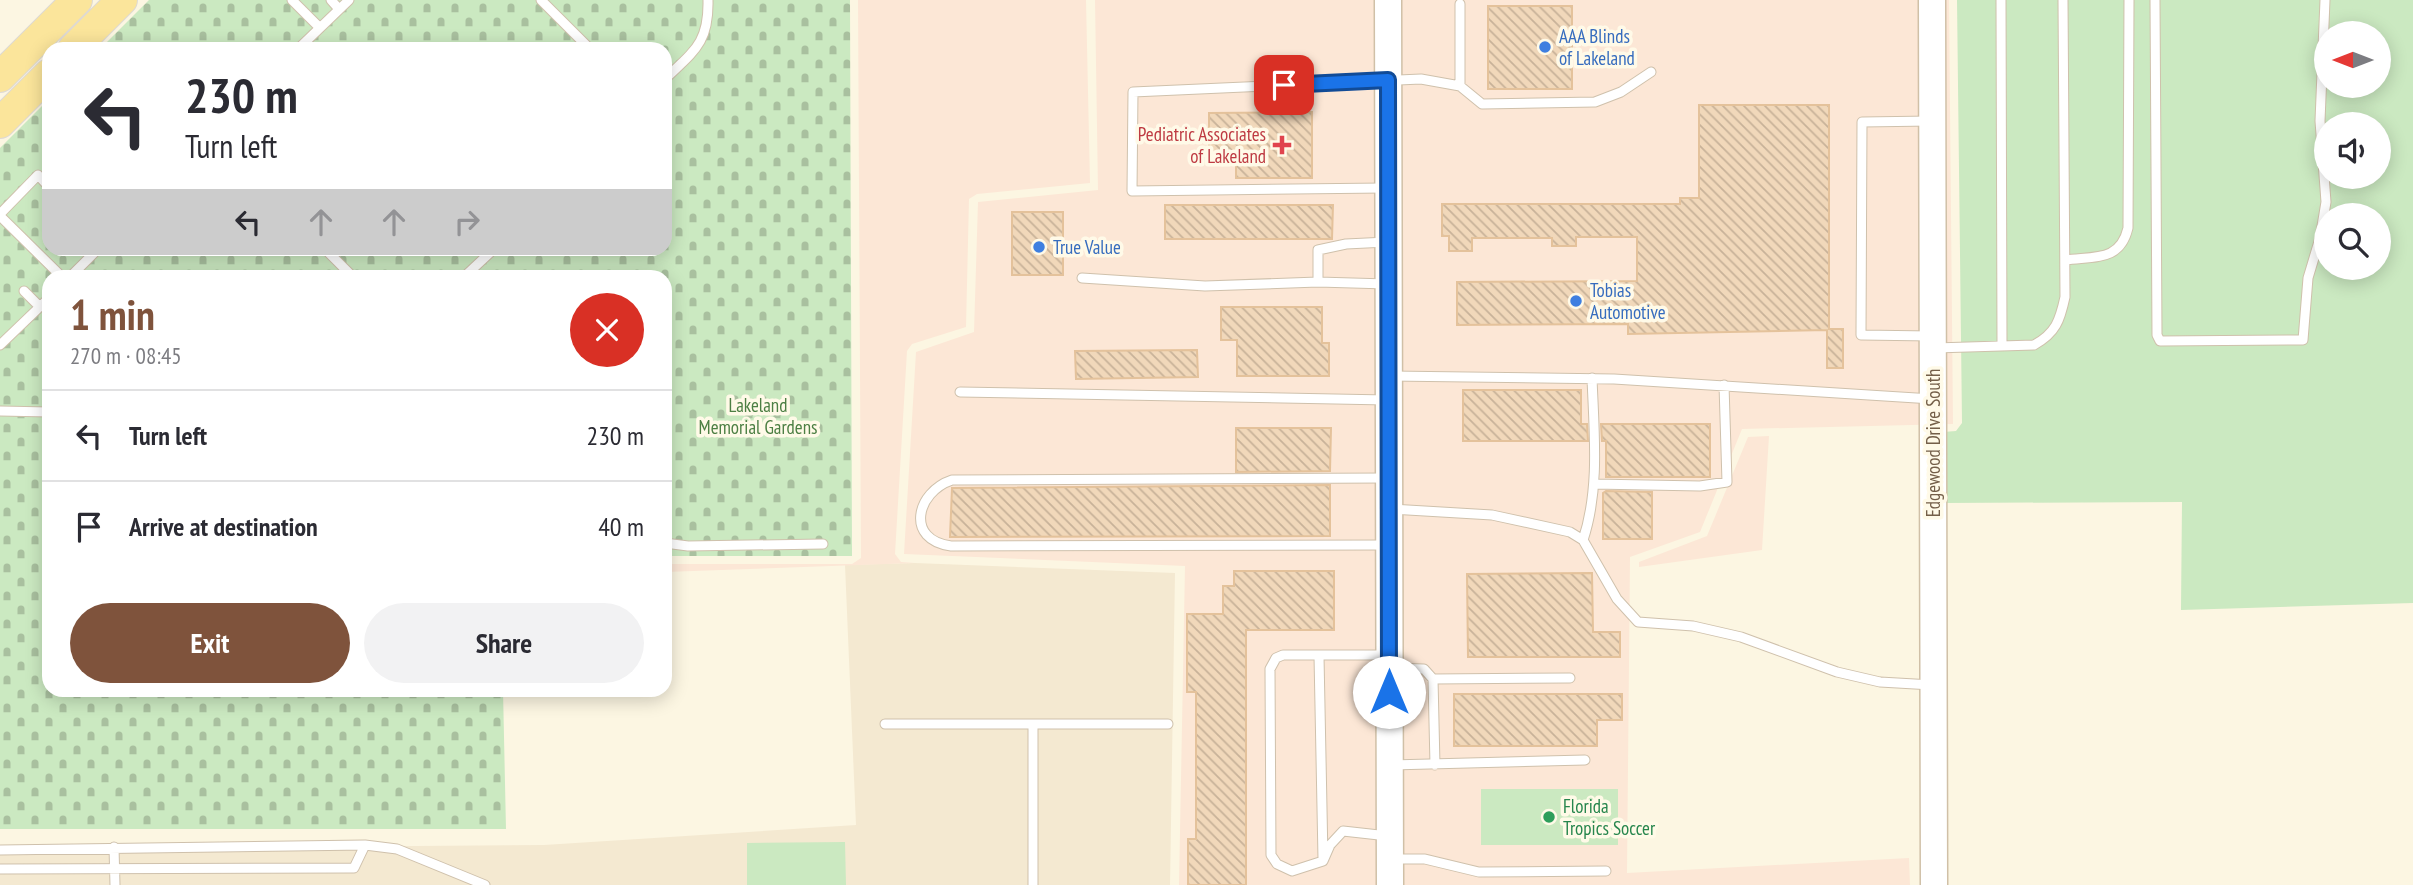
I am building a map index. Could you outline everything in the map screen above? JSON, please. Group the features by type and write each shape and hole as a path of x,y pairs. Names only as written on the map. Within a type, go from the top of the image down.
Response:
{"main road":[{"path":"0,77 77,0"},
{"path":"80,42 122,0"},
{"path":"0,123 42,81"}],"street":[{"path":"1388,0 1390,885"},
{"name":"Edgewood Drive South","path":"1932,0 1934,885"}],"lane":[{"path":"292,0 319,27"},
{"path":"331,0 339,9"},
{"path":"305,42 349,0"},
{"path":"541,0 583,42"},
{"path":"672,72 702,44 708,29 708,0"},
{"path":"2001,0 2002,346"},
{"path":"1933,121 1861,122 1861,335 2002,346 2034,345 2049,337 2059,325 2066,297 2063,0"},
{"path":"2065,260 2112,254 2124,243 2128,228 2129,0"},
{"path":"2155,0 2157,335 2160,341 2173,341 2303,340 2308,278 2320,237 2326,202 2320,121 2325,0"},
{"path":"1460,4 1460,86"},
{"path":"1389,188 1132,191 1133,92 1421,79 1460,86 1482,104 1595,102 1621,92 1650,72"},
{"path":"42,179 38,175 0,215 55,270"},
{"path":"1318,282 1318,250 1346,244 1389,242"},
{"path":"77,270 92,256"},
{"path":"332,256 346,270"},
{"path":"471,270 486,256"},
{"path":"1082,278 1205,286 1318,282 1389,284"},
{"path":"0,345 40,307 24,291"},
{"path":"1583,540 1591,515 1594,484 1592,379"},
{"path":"960,392 1388,388 1592,379 1933,399"},
{"path":"1594,484 1700,486 1727,482 1724,385"},
{"path":"0,411 42,412"},
{"path":"1389,478 952,480 937,485 926,496 920,514 923,530 929,539 951,546 1389,545"},
{"path":"1389,508 1492,515 1570,532 1583,540 1617,599 1638,622 1693,626 1741,637 1837,672 1880,682 1933,685"},
{"path":"672,544 823,544"},
{"path":"1435,765 1433,679 1424,669 1389,661 1283,655 1276,658 1270,669 1270,836 1271,855 1277,864 1292,872 1323,860 1330,845 1343,831 1424,859 1479,872 1606,871"},
{"path":"1319,656 1323,860"},
{"path":"1433,679 1570,678"},
{"path":"885,724 1168,724"},
{"path":"1033,724 1033,885"},
{"path":"1390,765 1585,760"},
{"path":"0,869 355,868 365,845"},
{"path":"0,850 365,845 397,849 485,885"},
{"path":"114,847 115,885"}],"shaded area":[{"path":"858,0 1086,0 1090,183 977,194 969,199 966,327 912,344 907,351 895,554 901,562 915,563 672,572 672,564 852,564 861,558"},
{"path":"1095,0 1949,0 1953,424 1742,429 1700,532 1630,557 1627,873 1909,858 1910,885 1179,885 1185,566 904,554 916,352 974,332 978,202 1098,190"},
{"path":"1769,436 1762,550 1639,567 1639,562 1707,536 1748,437"},
{"path":"915,563 1175,573 1170,885 0,885 0,849 544,845 856,825 845,565"}],"green space":[{"name":"Lakeland Memorial Gardens","path":"149,0 850,0 852,556 672,556 672,270 42,270 42,697 503,697 506,829 0,829 0,148 42,106 42,256 672,256 672,42 107,42"},
{"path":"1957,0 2413,0 2413,603 2181,610 2182,502 1944,503 1943,432 1956,431 1962,423"},
{"name":"Florida Tropics Soccer","path":"1481,789 1618,789 1618,845 1481,845"},
{"path":"845,842 846,885 747,885 747,843"}],"building":[{"path":"1488,6 1572,6 1572,89 1488,89"},
{"path":"1699,105 1829,105 1829,329 1843,329 1843,368 1827,368 1827,330 1628,334 1628,324 1457,325 1457,282 1637,281 1637,237 1576,237 1576,246 1552,246 1552,238 1472,238 1472,251 1449,251 1449,236 1442,236 1442,204 1680,204 1680,198 1699,198"},
{"path":"1312,112 1312,178 1236,178 1236,152 1209,152 1209,113"},
{"path":"1165,205 1333,205 1332,239 1165,239"},
{"path":"1012,212 1063,212 1063,275 1012,275"},
{"path":"1221,307 1322,307 1322,343 1329,343 1329,376 1237,376 1237,340 1221,340"},
{"path":"1197,350 1198,377 1076,379 1075,351"},
{"path":"1463,390 1581,390 1581,424 1587,424 1588,441 1463,441"},
{"path":"1601,424 1710,424 1710,477 1606,477 1606,441 1602,441"},
{"path":"1236,428 1331,428 1330,471 1236,472"},
{"path":"1330,485 1330,536 950,537 952,488"},
{"path":"1652,492 1652,539 1603,539 1603,493"},
{"path":"1234,571 1334,571 1334,630 1246,630 1246,885 1188,885 1188,839 1196,839 1196,692 1187,692 1187,614 1223,614 1223,586 1234,586"},
{"path":"1592,573 1593,632 1620,632 1620,657 1468,657 1467,574"},
{"path":"1454,694 1622,694 1622,720 1597,720 1597,746 1454,746"}],"place":[{"name":"AAA Blinds of Lakeland","path":"1545,47"},
{"name":"Pediatric Associates of Lakeland","path":"1282,145"},
{"name":"True Value","path":"1039,247"},
{"name":"Tobias Automotive","path":"1576,301"},
{"name":"Florida Tropics Soccer","path":"1549,817"}],"route":[{"path":"1284,85 1388,80 1389,692"}]}
